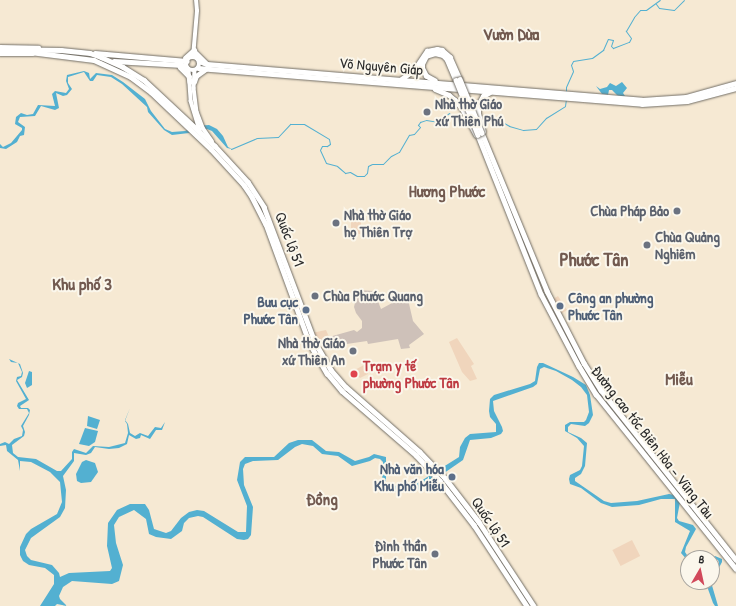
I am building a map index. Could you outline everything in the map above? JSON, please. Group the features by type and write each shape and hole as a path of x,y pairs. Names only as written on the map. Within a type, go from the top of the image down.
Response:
{"highway":[{"path":"400,80 414,70 427,51 437,49 442,50 450,57 481,132 486,148"},
{"path":"0,50 61,50 90,53 109,61 175,65 188,69 187,61"},
{"path":"0,50 92,60 103,58 187,61 193,57"},
{"path":"175,65 185,70 192,82 207,66 194,50 184,59 178,61"},
{"path":"438,83 426,76 422,68 422,64 426,56 434,53 443,55 447,59 458,79"},
{"name":"Võ Nguyên Giáp","path":"193,57 207,66 490,92 562,96"},
{"name":"Quốc lộ 51","path":"103,58 140,84 190,126 200,132 215,146 257,194 271,222 315,342 331,370 352,396"},
{"name":"Quốc lộ 51","path":"109,61 144,80 190,126"},
{"path":"197,69 199,61"},
{"name":"Võ Nguyên Giáp","path":"188,69 197,69 207,66 438,83 562,96"},
{"path":"562,96 664,100 702,94 736,83"},
{"path":"428,86 445,93 455,100 486,148"},
{"path":"569,96 642,104 664,104 703,98 736,88"},
{"path":"481,132 478,105 483,96 490,92"},
{"name":"Quốc lộ 51","path":"207,140 211,149 244,185 252,197 265,223 310,344 327,373 431,466 443,479 479,522 527,606"},
{"name":"Đường cao tốc Biên Hòa – Vũng Tàu","path":"486,148 546,291 584,363 601,390 736,560"},
{"name":"Đường cao tốc Biên Hòa – Vũng Tàu","path":"486,148 541,294 579,366 596,394 736,569"},
{"path":"514,584 520,586 534,606"}],"main road":[{"path":"193,57 197,11 196,0"},
{"path":"188,69 192,82"},
{"path":"197,69 192,82 191,101 199,124 200,132"}],"shaded area":[{"path":"351,221 361,221 361,234 351,234"},
{"path":"358,290 374,291 381,309 407,295 413,321 424,334 409,345 410,348 401,349 398,339 368,344 367,341 333,346 329,337 354,330 357,332 362,328 362,321 356,313 354,307"},
{"name":"Công an phường Phước Tân","path":"558,296 567,310 559,315 553,299"},
{"path":"326,330 333,346 319,349 312,333"},
{"path":"457,338 474,364 471,366 477,379 470,381 462,372 449,342"},
{"path":"364,365 368,374 360,378 358,376 353,379 349,373"},
{"path":"632,540 640,556 621,566 612,550"}],"water":[{"path":"84,71 89,73 90,79 96,73 112,75 123,82 145,99 151,111 165,129 172,132 185,131 196,126 209,125 217,129 223,136 228,147 232,149 227,148 212,131 207,129 198,129 189,133 172,135 164,130 148,112 147,107 122,84 111,77 97,75 93,81 90,81 84,72 68,77 68,83 72,89 67,95 63,96 56,93 59,108 55,110 41,106 35,116 20,117 18,122 25,127 24,135 20,136 17,142 6,149 0,148 0,144 3,147 11,143 22,130 22,128 15,124 16,117 21,113 27,115 33,114 38,105 55,106 52,94 55,91 66,93 69,89 66,81 67,75"},
{"path":"622,82 627,88 623,93 625,96 618,96 612,90 609,90 608,95 602,94 596,86 600,89 607,87 610,83 616,86"},
{"path":"18,363 20,364 23,373 22,377 17,380 29,400 20,406 21,408 28,408 30,410 29,415 23,426 25,432 24,436 12,445 13,453 18,457 36,459 57,471 61,471 72,459 72,452 74,449 86,453 93,446 109,447 125,443 128,433 125,420 128,424 130,433 135,436 140,433 148,436 155,427 161,428 165,422 162,430 156,430 150,439 141,435 140,438 136,439 129,435 127,444 119,448 109,449 95,447 91,453 86,455 74,453 74,461 63,476 66,490 65,508 60,517 31,538 25,550 27,556 31,560 52,565 59,573 60,577 69,573 110,571 112,568 107,546 108,523 117,510 130,504 145,504 149,510 154,529 166,533 171,531 181,518 189,512 197,510 204,511 238,532 246,532 247,506 237,480 240,462 245,457 274,457 289,443 298,440 312,440 326,451 339,452 355,461 374,454 386,457 386,483 400,487 413,486 459,457 460,447 465,438 470,434 496,432 496,424 490,417 490,399 494,395 530,384 535,381 539,363 543,363 573,377 586,385 590,395 593,415 589,423 585,426 571,424 568,427 568,432 581,438 587,443 585,466 581,474 575,478 575,481 604,501 611,503 637,501 669,494 674,495 680,502 677,518 679,521 693,525 696,529 685,550 682,550 690,531 675,522 675,499 661,499 639,505 612,507 601,503 581,488 570,484 570,475 580,470 582,466 584,446 577,438 565,431 565,425 570,422 584,422 586,420 589,412 587,395 581,387 572,380 556,371 544,367 540,369 537,384 533,387 493,401 494,411 503,431 501,434 491,438 470,440 463,460 421,489 398,493 382,485 383,462 380,459 375,458 352,466 338,456 322,454 313,446 302,444 295,447 278,460 253,461 245,464 243,469 244,485 253,507 251,535 248,539 237,539 203,517 198,516 189,518 184,523 182,531 171,539 156,537 149,534 146,519 134,510 119,517 114,525 116,543 123,565 119,581 112,584 72,581 63,587 59,596 67,606 57,604 55,606 40,606 54,584 54,575 45,568 29,565 23,561 20,555 20,547 26,534 31,529 57,514 62,502 60,482 50,472 31,462 20,461 20,471 18,460 7,451 6,445 0,446 0,444 5,442 9,444 14,439 22,436 23,430 21,426 29,413 27,409 19,409 17,406 18,403 26,399 16,381 17,377 21,376 22,372"},
{"path":"29,371 32,372 32,385 27,388 25,383"},
{"path":"88,416 100,420 97,429 87,426"},
{"path":"85,428 98,431 95,442 89,446 79,444"},
{"path":"86,460 95,463 98,472 91,482 81,483 77,481 76,474 82,462"},
{"path":"720,558 722,559 720,566"},
{"path":"708,590 713,590 718,606 715,606"}],"waterway":[{"path":"566,92 566,87 573,71 571,65 573,61 592,58 603,50 608,39 613,40 611,46 613,48 629,42 631,38 626,31 634,17 640,10 646,10 660,0"},
{"path":"656,4 659,8 674,10 684,0"},
{"path":"483,126 487,118 492,116 509,126 523,130 536,129 546,118 565,106 566,99"},
{"path":"231,149 257,138 278,137 290,124 304,124 329,139 330,144 327,146 322,146 320,150 326,163 337,166 345,173 350,172 357,176 364,176 367,173 368,166 372,164 383,164 391,156 399,152 409,135 414,134 420,127 418,125 420,122 426,120 438,122 449,113 459,123 470,125"}],"place":[{"name":"Nhà thờ Giáo xứ Thiên Phú","path":"427,112"},
{"name":"Chùa Pháp Bảo","path":"677,211"},
{"name":"Nhà thờ Giáo họ Thiên Trợ","path":"336,223"},
{"name":"Chùa Quảng Nghiêm","path":"647,245"},
{"name":"Chùa Phước Quang","path":"315,296"},
{"name":"Công an phường Phước Tân","path":"560,306"},
{"name":"Bưu cục Phước Tân","path":"306,310"},
{"name":"Nhà thờ Giáo xứ Thiên An","path":"353,351"},
{"name":"Trạm y tế phường Phước Tân","path":"354,374"},
{"name":"Nhà văn hóa Khu phố Miễu","path":"452,477"},
{"name":"Đình thần Phước Tân","path":"435,554"}],"district":[{"name":"Vườn Dừa","path":"511,34"},
{"name":"Hương Phước","path":"447,191"},
{"name":"Phước Tân","path":"594,260"},
{"name":"Khu phố 3","path":"82,284"},
{"name":"Miễu","path":"679,379"},
{"name":"Đồng","path":"322,499"}]}
